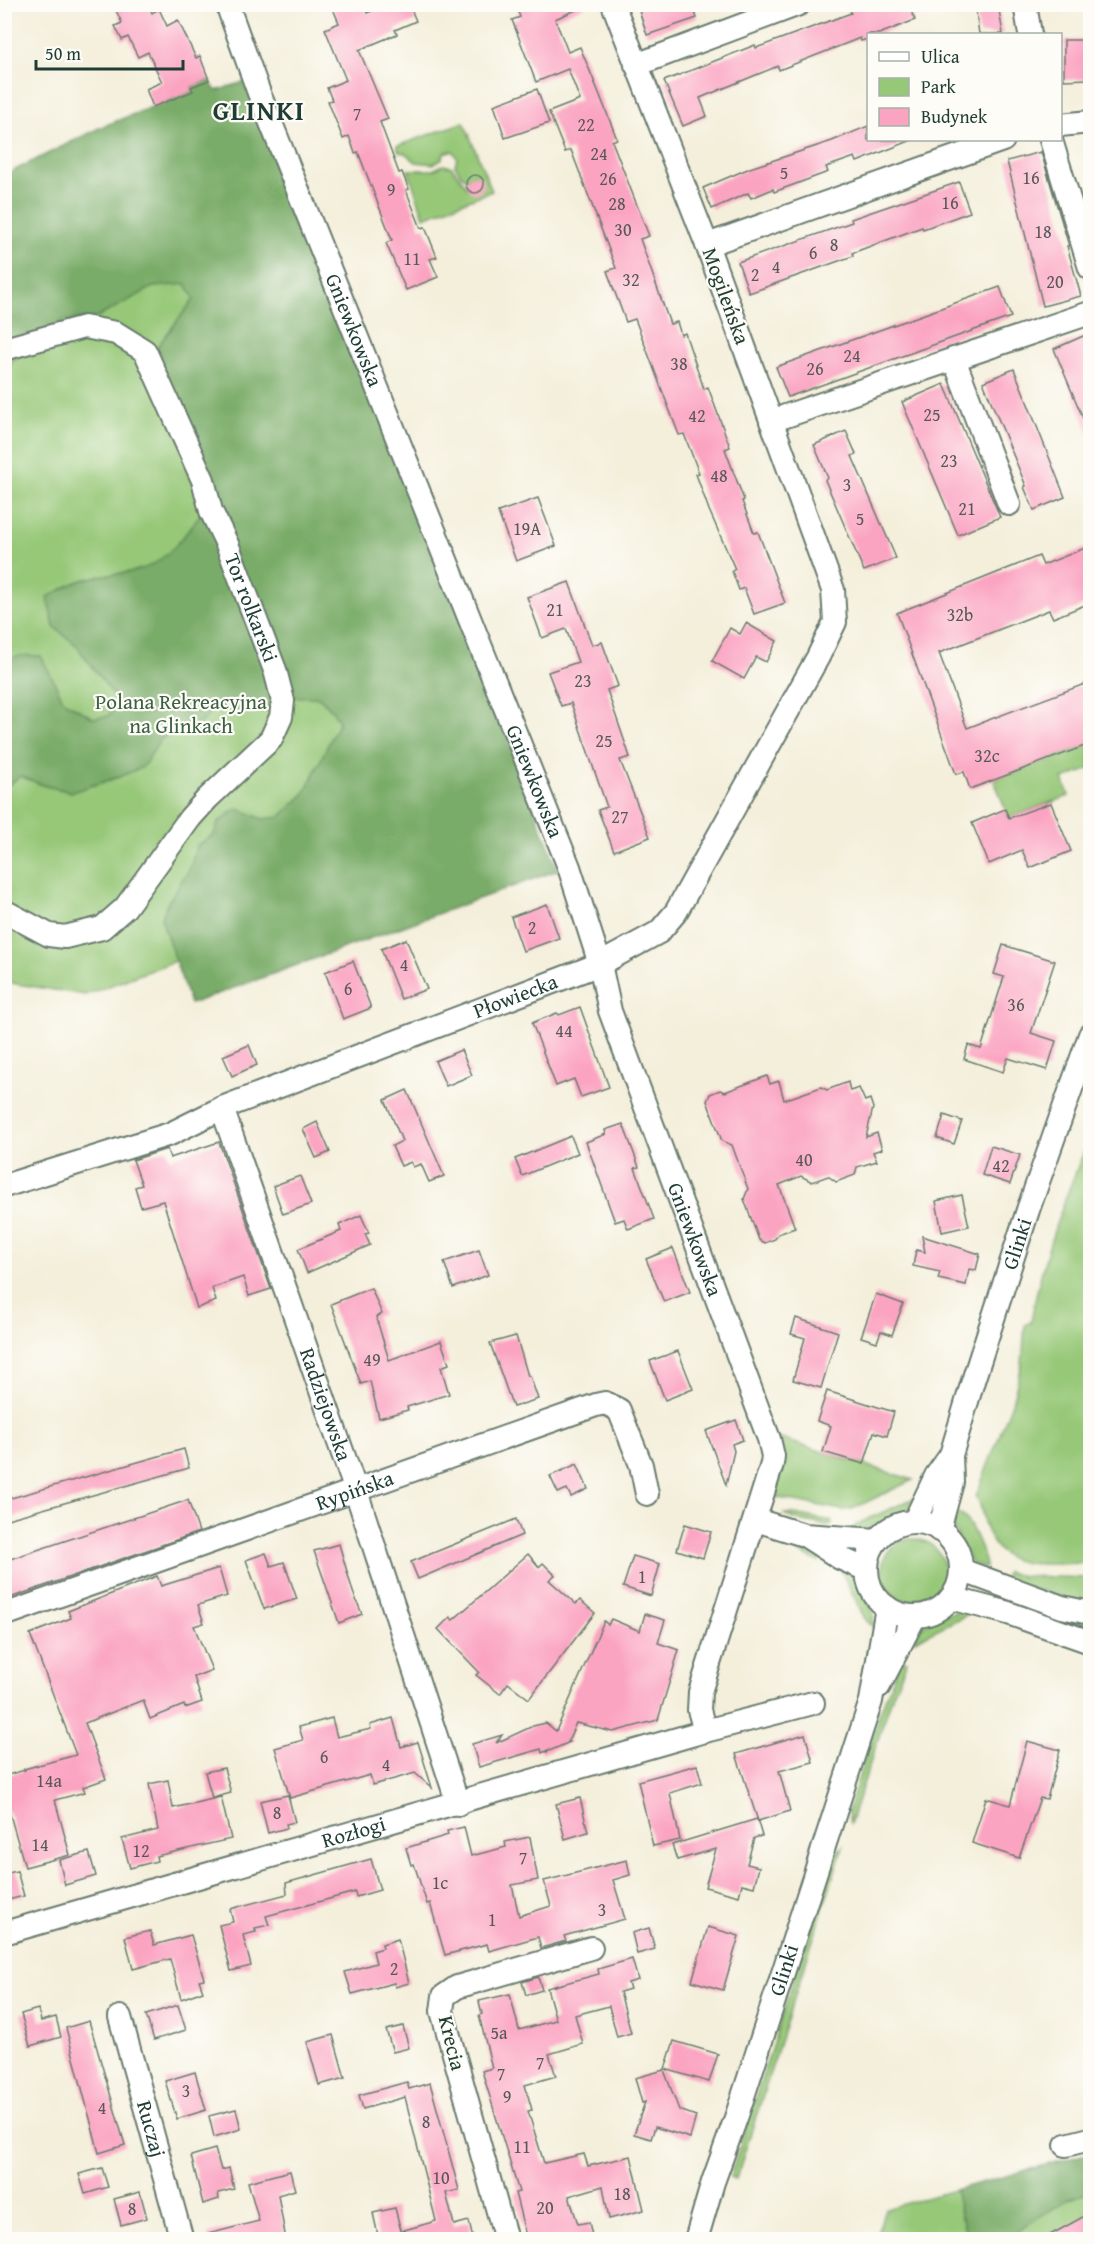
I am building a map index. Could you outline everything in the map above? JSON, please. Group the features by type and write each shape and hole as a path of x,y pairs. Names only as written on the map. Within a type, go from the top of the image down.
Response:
{"street":[{"name":"Gniewkowska","path":"227,4 253,79 569,867 600,964 610,1011 769,1439 773,1456 772,1464 756,1520"},
{"name":"Mogileńska","path":"612,4 707,245 833,590"},
{"path":"636,65 799,4"},
{"path":"1025,4 1030,33"},
{"path":"1062,125 1090,122"},
{"path":"707,245 1001,141"},
{"path":"1051,141 1090,268"},
{"path":"771,421 1090,313"},
{"name":"Tor rolkarski","path":"4,349 84,327 116,333 145,351 202,480 211,511 227,544 275,670 283,701 281,717 271,739 190,818 125,908 102,928 65,937 49,935 4,911"},
{"path":"954,359 1008,504"},
{"name":"Płowiecka","path":"4,1186 170,1134 222,1108 600,964 659,932 675,912 818,657 835,622 833,590"},
{"name":"Glinki","path":"914,1522 936,1476 951,1455 1028,1210 1090,1035"},
{"name":"Radziejowska","path":"222,1108 356,1491 458,1804"},
{"name":"Rypińska","path":"4,1615 488,1442 605,1403 619,1410 641,1465 647,1494"},
{"name":"Glinki","path":"939,1530 952,1482 951,1455"},
{"path":"705,1731 699,1710 700,1692 756,1520 804,1535 877,1540"},
{"path":"914,1522 927,1524 939,1530 955,1547 961,1570 951,1598 939,1609 915,1616 896,1612 887,1607 872,1591 867,1570 868,1559 877,1540 893,1527 914,1522"},
{"path":"804,1535 840,1558 867,1570"},
{"path":"961,1570 1062,1607 1090,1613"},
{"path":"951,1598 1008,1612 1090,1642"},
{"name":"Glinki","path":"696,2240 713,2181 737,2115 871,1701 887,1607"},
{"name":"Glinki","path":"871,1701 915,1616"},
{"name":"Rozłogi","path":"4,1933 705,1731 813,1703"},
{"name":"Krecia","path":"506,2240 442,2011 444,1996 457,1987 591,1948"},
{"name":"Ruczaj","path":"120,2017 182,2240"},
{"path":"1066,2145 1090,2139"}],"green space":[{"path":"253,79 558,870 190,1004 161,918 168,902 190,868 197,845 214,835 218,823 233,811 239,809 263,819 280,817 304,794 339,722 333,711 319,697 295,697 264,711 213,709 202,722 161,739 143,767 119,777 72,792 45,786 20,776 5,788 4,662 8,659 26,655 41,656 64,701 93,718 108,716 116,705 112,693 75,644 54,627 47,597 81,580 150,566 176,545 202,512 154,351 194,299 186,284 153,287 96,318 60,321 35,348 13,360 5,374 4,221 9,220 10,213 5,212 5,175 99,128 192,91 191,87 209,80 216,91"},
{"path":"464,122 492,191 424,217 408,170 433,170 443,165 452,167 468,189 475,192 482,188 482,180 475,175 467,179 461,175 455,165 457,158 453,151 445,152 441,160 433,164 416,162 405,153 399,152 397,146"},
{"name":"Polana Rekreacyjna na Glinkach","path":"4,241 188,256 380,737 244,935 85,995 5,982"},
{"path":"1090,744 1090,769 1063,779 1069,796 1009,818 994,780"},
{"path":"1090,1138 1090,1563 1033,1564 1011,1559 993,1544 985,1527 980,1503 976,1496 1012,1403 1022,1364 1025,1325 1031,1322 1035,1298 1055,1228"},
{"path":"778,1438 913,1480 852,1509 842,1510 774,1497"},
{"path":"914,1498 902,1515 873,1526 852,1530 857,1524"},
{"path":"952,1512 962,1516 968,1522 981,1550 986,1568 971,1563 953,1526"},
{"path":"784,1514 832,1521 831,1526 793,1519"},
{"path":"907,1539 919,1539 935,1548 942,1558 944,1570 942,1582 935,1592 919,1601 907,1601 896,1596 887,1587 882,1576 882,1564 887,1553 896,1544"},
{"path":"778,1542 793,1544 821,1556 819,1562"},
{"path":"840,1569 854,1575 858,1580 873,1612 874,1628 865,1619"},
{"path":"1006,1572 1023,1576 1090,1578 1090,1605 1004,1580"},
{"path":"999,1594 1090,1620 1090,1636 996,1601"},
{"path":"963,1610 969,1614 915,1640 926,1624"},
{"path":"901,1659 907,1661 892,1697 850,1824 848,1811 878,1717"},
{"path":"843,1846 736,2179 730,2177 834,1854"},
{"path":"1090,2153 1090,2239 875,2240 885,2209"},
{"path":"1090,2153 1090,2192 1067,2200 1032,2221 1009,2239 967,2239 955,2190"}],"building":[{"path":"113,4 148,4 152,13 159,9 167,26 178,20 196,58 200,56 209,80 191,87 193,91 153,107 146,89 162,82 148,52 138,57 128,37 122,40 115,26 122,23"},
{"path":"331,4 363,4 367,13 388,4 409,4 416,21 395,30 397,34 359,50 388,119 380,122 399,173 402,172 409,189 406,190 421,228 425,227 437,257 430,259 438,277 406,290 386,243 392,240 358,152 355,153 349,136 343,139 328,101 332,100 327,88 346,80 325,29 339,23"},
{"path":"515,4 590,4 555,19 568,52 580,47 599,93 617,139 612,141 649,236 640,239 670,324 677,322 681,335 685,333 704,389 708,387 730,447 725,449 744,500 742,501 754,533 758,532 785,603 754,614 744,588 739,590 732,571 735,569 709,510 696,474 699,473 684,434 679,435 635,319 626,322 607,271 616,268 571,150 565,152 549,112 580,100 568,69 536,82 512,20 520,17"},
{"path":"637,4 692,4 697,18 647,35"},
{"path":"865,4 908,4 915,20 882,33 867,33 867,39 861,41 860,38 779,70 778,66 700,98 707,116 683,126 664,81 755,45 756,48 851,13 850,10"},
{"path":"975,4 998,4 1003,33 979,33"},
{"path":"1064,40 1088,40 1089,79 1064,80"},
{"path":"537,89 549,123 505,138 494,105"},
{"path":"867,126 867,141 910,141 857,162 855,157 826,167 828,172 774,192 773,189 751,198 748,193 712,209 703,188 750,168 832,141"},
{"path":"1041,152 1069,246 1067,246 1081,296 1043,306 1007,161"},
{"path":"475,175 481,178 484,184 481,190 475,193 469,190 466,184 469,178"},
{"path":"959,182 970,212 923,229 922,227 852,253 853,256 749,293 738,262 852,222 851,219"},
{"path":"1000,287 1011,317 788,397 776,367"},
{"path":"1090,333 1090,435 1054,349"},
{"path":"1014,369 1065,497 1034,510 983,382"},
{"path":"944,384 1000,517 958,535 902,402"},
{"path":"846,431 856,454 852,456 896,558 864,571 825,480 828,478 814,445"},
{"path":"538,498 556,546 516,561 498,512"},
{"path":"1090,546 1090,603 1053,618 1049,610 939,653 967,728 1090,682 1090,744 970,789 964,772 956,774 897,613 1039,556 1043,565"},
{"path":"569,582 592,645 602,642 618,686 607,690 630,757 620,760 650,837 614,851 598,810 607,807 571,703 561,706 548,672 578,662 566,629 542,638 527,597"},
{"path":"746,623 777,641 766,662 756,657 744,679 712,661 730,628 740,634"},
{"path":"1051,803 1071,851 1030,868 1022,850 989,864 972,823 1005,809 1009,818"},
{"path":"547,904 559,938 523,951 511,917"},
{"path":"406,939 427,989 401,999 381,949"},
{"path":"1003,945 1055,961 1031,1033 1056,1041 1047,1070 1008,1058 1003,1072 964,1059 968,1045 981,1049 1004,977 994,974"},
{"path":"353,961 371,1008 343,1019 325,972"},
{"path":"580,1007 609,1087 581,1097 574,1079 556,1086 532,1023"},
{"path":"249,1045 257,1065 232,1076 223,1056"},
{"path":"461,1050 472,1075 446,1086 435,1061"},
{"path":"767,1076 770,1084 779,1081 784,1100 821,1087 827,1090 848,1082 850,1091 859,1088 865,1101 870,1099 873,1108 866,1137 877,1133 882,1149 873,1152 877,1161 857,1167 855,1175 836,1182 828,1176 812,1182 801,1176 779,1185 795,1228 778,1234 775,1239 765,1243 759,1240 744,1199 748,1189 732,1145 722,1141 707,1101 710,1094 720,1090 725,1092"},
{"path":"407,1090 444,1176 429,1182 421,1164 413,1167 411,1162 401,1166 392,1146 402,1141 385,1100"},
{"path":"944,1115 962,1121 954,1144 937,1138"},
{"path":"317,1122 330,1152 316,1158 303,1129"},
{"path":"623,1124 639,1167 635,1168 654,1219 628,1229 624,1219 615,1222 586,1142 606,1134 605,1130"},
{"path":"571,1136 578,1153 522,1176 515,1159"},
{"path":"219,1142 271,1289 249,1296 243,1277 212,1288 216,1301 197,1308 163,1201 141,1207 135,1187 142,1185 133,1160 167,1149 170,1158"},
{"path":"991,1146 1020,1155 1010,1184 982,1175"},
{"path":"300,1176 311,1204 283,1214 273,1186"},
{"path":"962,1195 969,1226 942,1232 936,1201"},
{"path":"361,1215 369,1233 365,1234 370,1245 307,1273 298,1249 341,1231 339,1225"},
{"path":"922,1236 980,1254 976,1270 969,1269 966,1285 938,1279 940,1272 913,1266 916,1250 925,1252"},
{"path":"673,1248 690,1292 664,1302 646,1259"},
{"path":"479,1250 488,1275 453,1288 444,1262"},
{"path":"371,1288 382,1314 376,1317 389,1360 441,1341 449,1364 441,1367 449,1394 407,1407 408,1410 379,1418 370,1381 361,1384 331,1304"},
{"path":"876,1294 903,1304 892,1335 881,1331 877,1342 861,1337"},
{"path":"796,1318 838,1332 821,1388 793,1380 805,1338 791,1334"},
{"path":"516,1336 528,1376 530,1376 538,1399 513,1407 490,1343"},
{"path":"678,1351 693,1389 665,1400 650,1361"},
{"path":"827,1391 894,1412 887,1436 874,1432 864,1464 823,1452 831,1426 817,1421"},
{"path":"736,1420 743,1440 732,1444 734,1451 726,1485 706,1431"},
{"path":"184,1449 189,1468 4,1520 4,1500"},
{"path":"577,1464 588,1489 571,1497 567,1489 558,1493 550,1476"},
{"path":"188,1500 199,1532 4,1600 4,1561"},
{"path":"516,1519 522,1535 418,1579 411,1562"},
{"path":"685,1524 711,1532 703,1558 677,1550"},
{"path":"339,1544 362,1614 339,1623 314,1551"},
{"path":"266,1553 271,1566 284,1562 297,1599 264,1609 246,1560"},
{"path":"528,1554 539,1567 543,1563 555,1575 549,1580 576,1604 580,1600 595,1613 529,1699 508,1683 500,1694 476,1675 479,1672 438,1629 450,1617 453,1620"},
{"path":"633,1556 660,1564 651,1596 623,1587"},
{"path":"219,1568 227,1596 198,1605 204,1623 194,1626 212,1670 194,1677 202,1702 185,1708 184,1705 150,1719 143,1700 85,1723 106,1779 83,1787 85,1792 55,1800 70,1855 25,1867 9,1811 4,1812 4,1776 76,1755 30,1634 71,1618 68,1611 157,1576 161,1586"},
{"path":"645,1614 665,1620 658,1643 679,1650 658,1720 613,1732 576,1723 568,1741 570,1742 547,1752 548,1750 542,1753 541,1749 479,1767 472,1744 502,1735 496,1743 533,1726 546,1723 556,1731 604,1621 608,1625 611,1619 640,1631"},
{"path":"332,1718 337,1737 371,1729 370,1725 393,1718 401,1747 418,1742 432,1788 415,1773 373,1785 370,1775 290,1798 275,1748 303,1740 299,1727"},
{"path":"805,1734 813,1762 779,1771 790,1811 758,1821 736,1754"},
{"path":"1027,1741 1060,1750 1047,1799 1040,1798 1019,1858 972,1843 986,1798 1010,1805"},
{"path":"697,1765 702,1783 670,1793 680,1840 653,1846 638,1781"},
{"path":"224,1768 231,1793 212,1798 205,1772"},
{"path":"168,1780 173,1808 221,1797 231,1839 156,1856 157,1861 130,1868 122,1839 158,1830 149,1784"},
{"path":"288,1795 295,1822 286,1824 287,1828 268,1833 260,1801"},
{"path":"580,1798 588,1832 565,1839 556,1804"},
{"path":"757,1819 762,1836 754,1838 747,1864 759,1867 754,1887 742,1884 739,1896 705,1887 716,1849 677,1860 672,1845"},
{"path":"464,1827 471,1856 506,1847 505,1842 530,1837 538,1880 512,1885 519,1916 551,1906 544,1881 627,1860 630,1875 613,1880 625,1919 564,1936 566,1941 541,1948 538,1937 489,1951 487,1944 445,1955 430,1903 427,1904 414,1864 411,1865 406,1848 448,1835 447,1831"},
{"path":"89,1852 96,1876 65,1885 59,1860"},
{"path":"371,1859 380,1890 356,1897 355,1892 266,1916 269,1925 255,1928 256,1932 243,1935 251,1966 231,1971 219,1925 233,1922 230,1909 287,1894 286,1883"},
{"path":"17,1871 24,1896 4,1901 4,1874"},
{"path":"708,1927 739,1936 723,1990 692,1981"},
{"path":"649,1928 655,1949 637,1954 632,1933"},
{"path":"150,1931 154,1945 191,1935 204,1979 199,1980 203,1991 181,1999 170,1959 133,1969 125,1937"},
{"path":"398,1939 409,1983 395,1987 394,1983 352,1994 345,1972 376,1963 373,1951 383,1948 382,1944"},
{"path":"632,1959 638,1980 628,1983 630,1989 620,1992 631,2033 617,2037 609,2006 575,2015 583,2044 549,2054 556,2076 525,2085 532,2110 528,2111 544,2163 584,2154 588,2166 631,2156 644,2210 609,2219 603,2186 569,2196 578,2224 589,2222 593,2240 540,2240 540,2237 527,2240 515,2193 519,2192 482,2071 492,2068 479,2015 482,2014 479,2001 510,1994 519,2030 556,2020 547,1988 599,1974 598,1969"},
{"path":"538,1977 542,1990 526,1995 522,1982"},
{"path":"178,2005 186,2030 154,2040 146,2015"},
{"path":"38,2009 41,2021 56,2017 61,2037 30,2046 21,2014"},
{"path":"89,2021 125,2145 99,2153 66,2028"},
{"path":"403,2026 409,2048 393,2052 386,2030"},
{"path":"333,2035 345,2078 319,2085 307,2042"},
{"path":"674,2041 718,2054 709,2082 665,2069"},
{"path":"664,2070 679,2110 696,2116 690,2138 655,2127 651,2139 634,2134 645,2102 642,2103 635,2078"},
{"path":"195,2072 206,2110 177,2119 165,2081"},
{"path":"407,2082 409,2089 430,2083 459,2190 446,2193 454,2225 469,2221 473,2240 379,2240 373,2213 395,2208 401,2231 436,2221 405,2097 363,2109 359,2095"},
{"path":"236,2109 241,2129 214,2137 209,2116"},
{"path":"215,2149 221,2170 229,2168 234,2189 218,2193 219,2199 203,2204 191,2156"},
{"path":"102,2168 108,2187 85,2194 79,2174"},
{"path":"290,2171 295,2190 278,2195 286,2240 209,2240 208,2234 259,2221 248,2182"},
{"path":"140,2192 147,2218 121,2225 114,2199"},
{"path":"1090,2213 1090,2240 1041,2240"}],"district":[{"name":"GLINKI","path":"259,111"}]}
